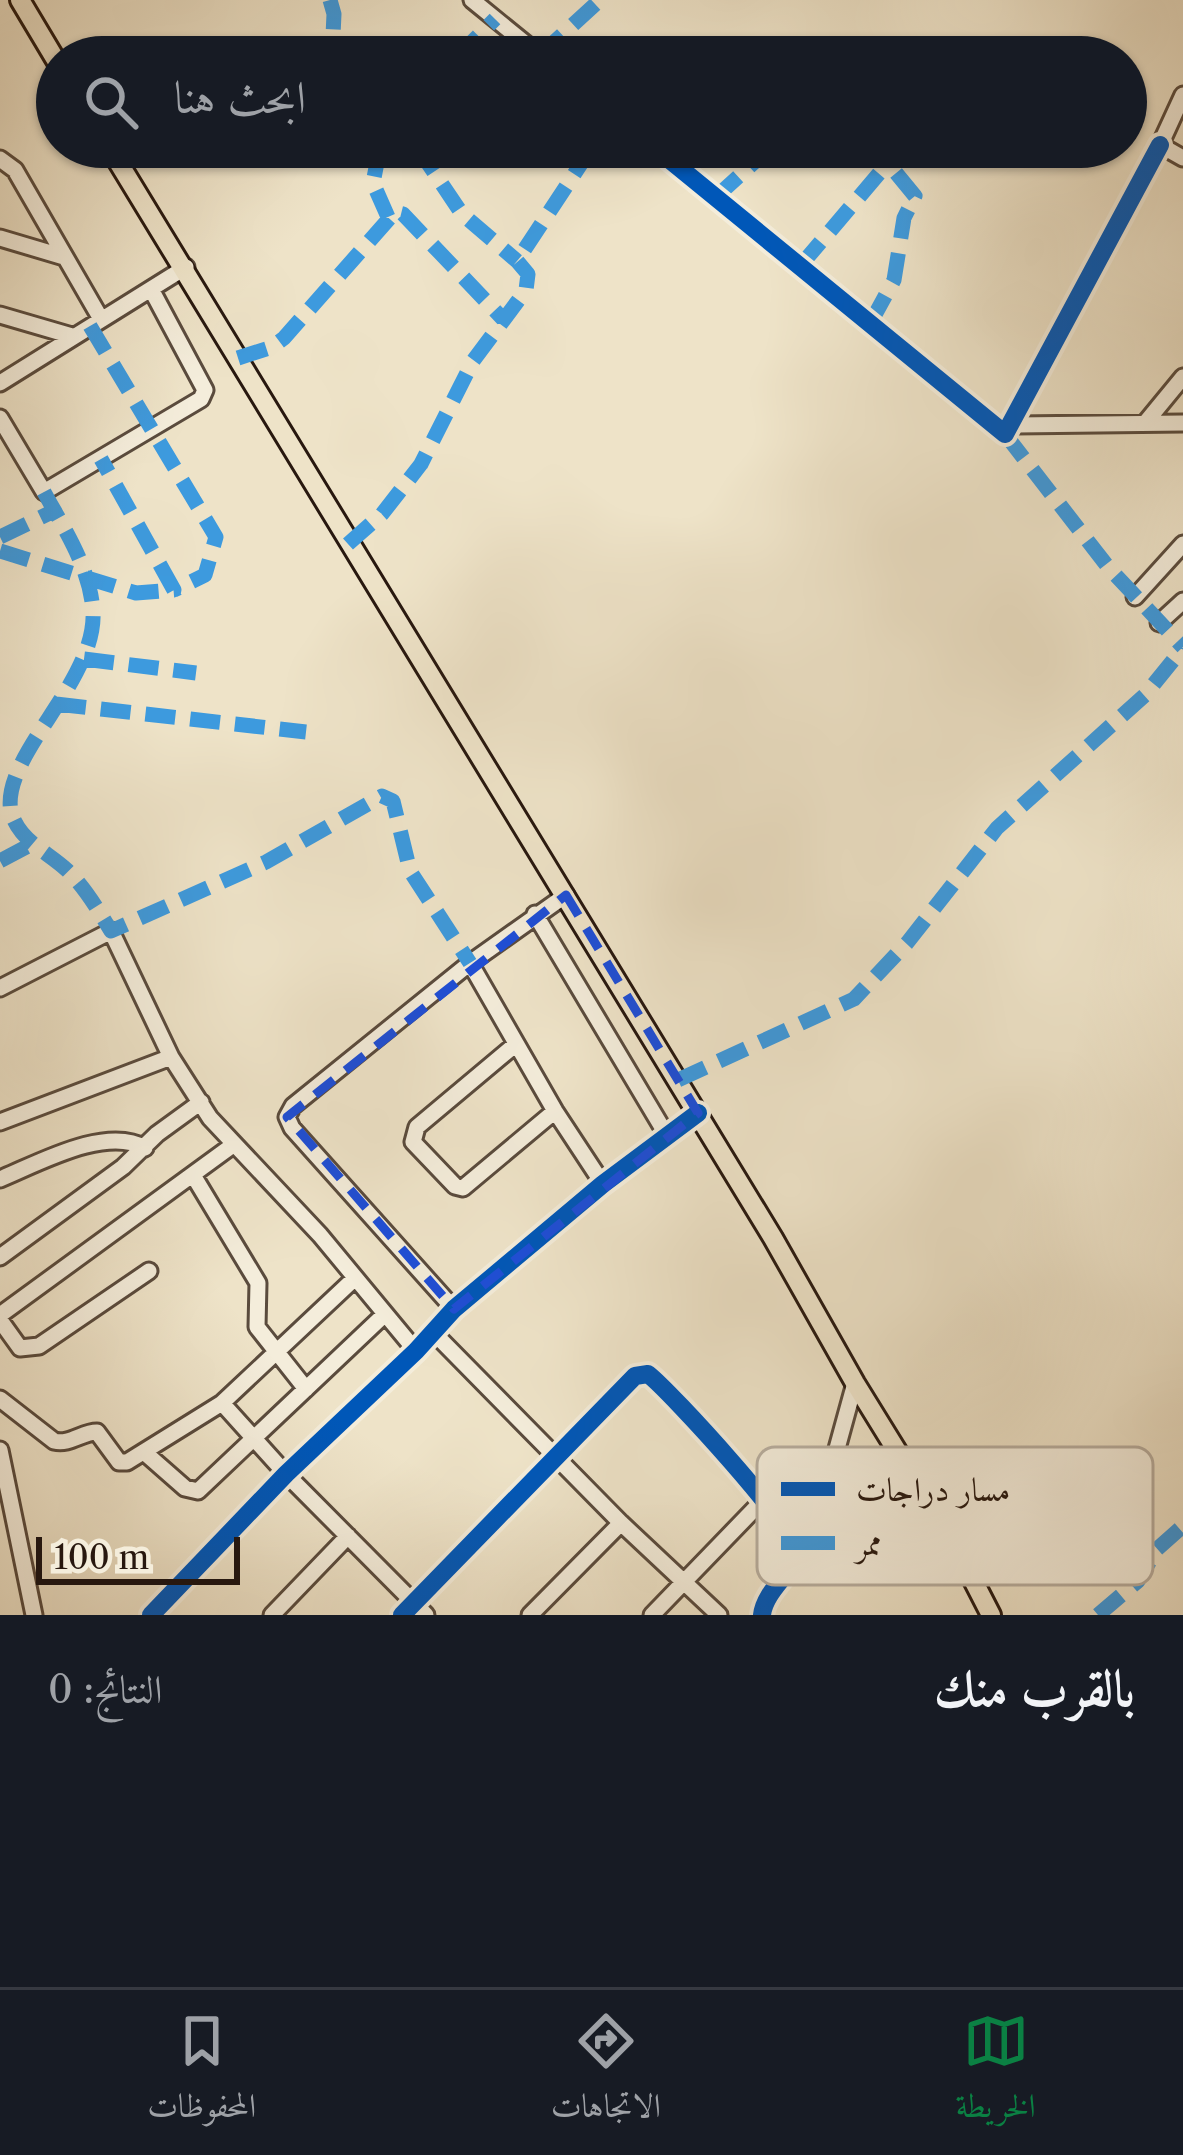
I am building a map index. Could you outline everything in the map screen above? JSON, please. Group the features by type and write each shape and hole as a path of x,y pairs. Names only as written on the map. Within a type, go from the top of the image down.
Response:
{"main road":[{"path":"20,0 41,36"},
{"path":"123,168 698,1114 894,1447"},
{"path":"976,1585 991,1615"}],"street":[{"path":"472,0 516,36"},
{"path":"680,168 1005,434 1183,95"},
{"path":"1160,145 1183,158"},
{"path":"0,159 15,170 101,319"},
{"path":"0,238 64,257"},
{"path":"0,383 186,267"},
{"path":"0,418 44,492 201,399 205,390 151,289"},
{"path":"0,315 72,336"},
{"path":"1146,422 1183,376"},
{"path":"1012,425 1183,423"},
{"path":"1135,598 1183,544"},
{"path":"1159,623 1183,601"},
{"path":"454,1309 286,1118 292,1106 470,963 566,895"},
{"path":"535,914 666,1134"},
{"path":"0,988 111,931 171,1057 201,1102 233,1145 416,1351"},
{"path":"470,963 603,1184"},
{"path":"516,1045 417,1127 413,1142 454,1186 463,1188 555,1111"},
{"path":"0,1122 171,1057"},
{"path":"0,1257 201,1102"},
{"path":"151,1615 454,1309 603,1184 698,1114"},
{"path":"0,1179 92,1143 139,1143 145,1148"},
{"path":"149,1271 39,1346 20,1348 0,1318 233,1145"},
{"path":"193,1175 259,1283 256,1327 306,1389"},
{"path":"0,1399 63,1444 98,1432 119,1462 144,1452 222,1403 355,1278"},
{"path":"144,1452 185,1488 198,1491 385,1314"},
{"path":"433,1332 719,1615"},
{"path":"222,1403 414,1611 635,1376 648,1374 757,1491"},
{"path":"837,1447 855,1383"},
{"path":"0,1450 34,1615"},
{"path":"652,1615 757,1507"},
{"path":"530,1615 621,1523"},
{"path":"272,1615 348,1536"},
{"path":"762,1615 774,1585"}],"highlighted area":[{"path":"566,895 698,1113 454,1309 287,1117"}],"marked path":[{"path":"330,0 333,36"},
{"path":"561,36 600,0"},
{"path":"478,36 495,19"},
{"path":"376,168 373,183 388,217"},
{"path":"431,168 462,214 517,261"},
{"path":"348,544 382,514 421,464 473,361 526,290 528,274 517,261 578,168"},
{"path":"716,197 748,168"},
{"path":"801,265 884,168"},
{"path":"871,322 894,280 904,218 915,196 892,168"},
{"path":"238,358 284,338 395,212 403,214 503,319"},
{"path":"90,326 216,537 205,575 174,590"},
{"path":"1005,434 1108,567 1183,647"},
{"path":"0,551 136,593 174,590 101,459"},
{"path":"44,492 81,564 93,611 80,664 20,767 12,790 11,812 27,839 68,871 111,931 266,862 382,796 393,801 410,871 470,963"},
{"path":"0,537 54,511"},
{"path":"678,1080 854,999 907,943 997,828 1145,695 1183,648"},
{"path":"84,659 196,673"},
{"path":"56,704 306,732"},
{"path":"0,861 32,844"},
{"path":"1153,1556 1183,1526"},
{"path":"1098,1615 1133,1585"}],"cycle path":[{"path":"680,168 1005,434 1160,145"},
{"path":"151,1615 454,1309 603,1184 698,1113"},
{"path":"402,1615 635,1376 648,1374 757,1493"},
{"path":"762,1615 778,1585"}]}
